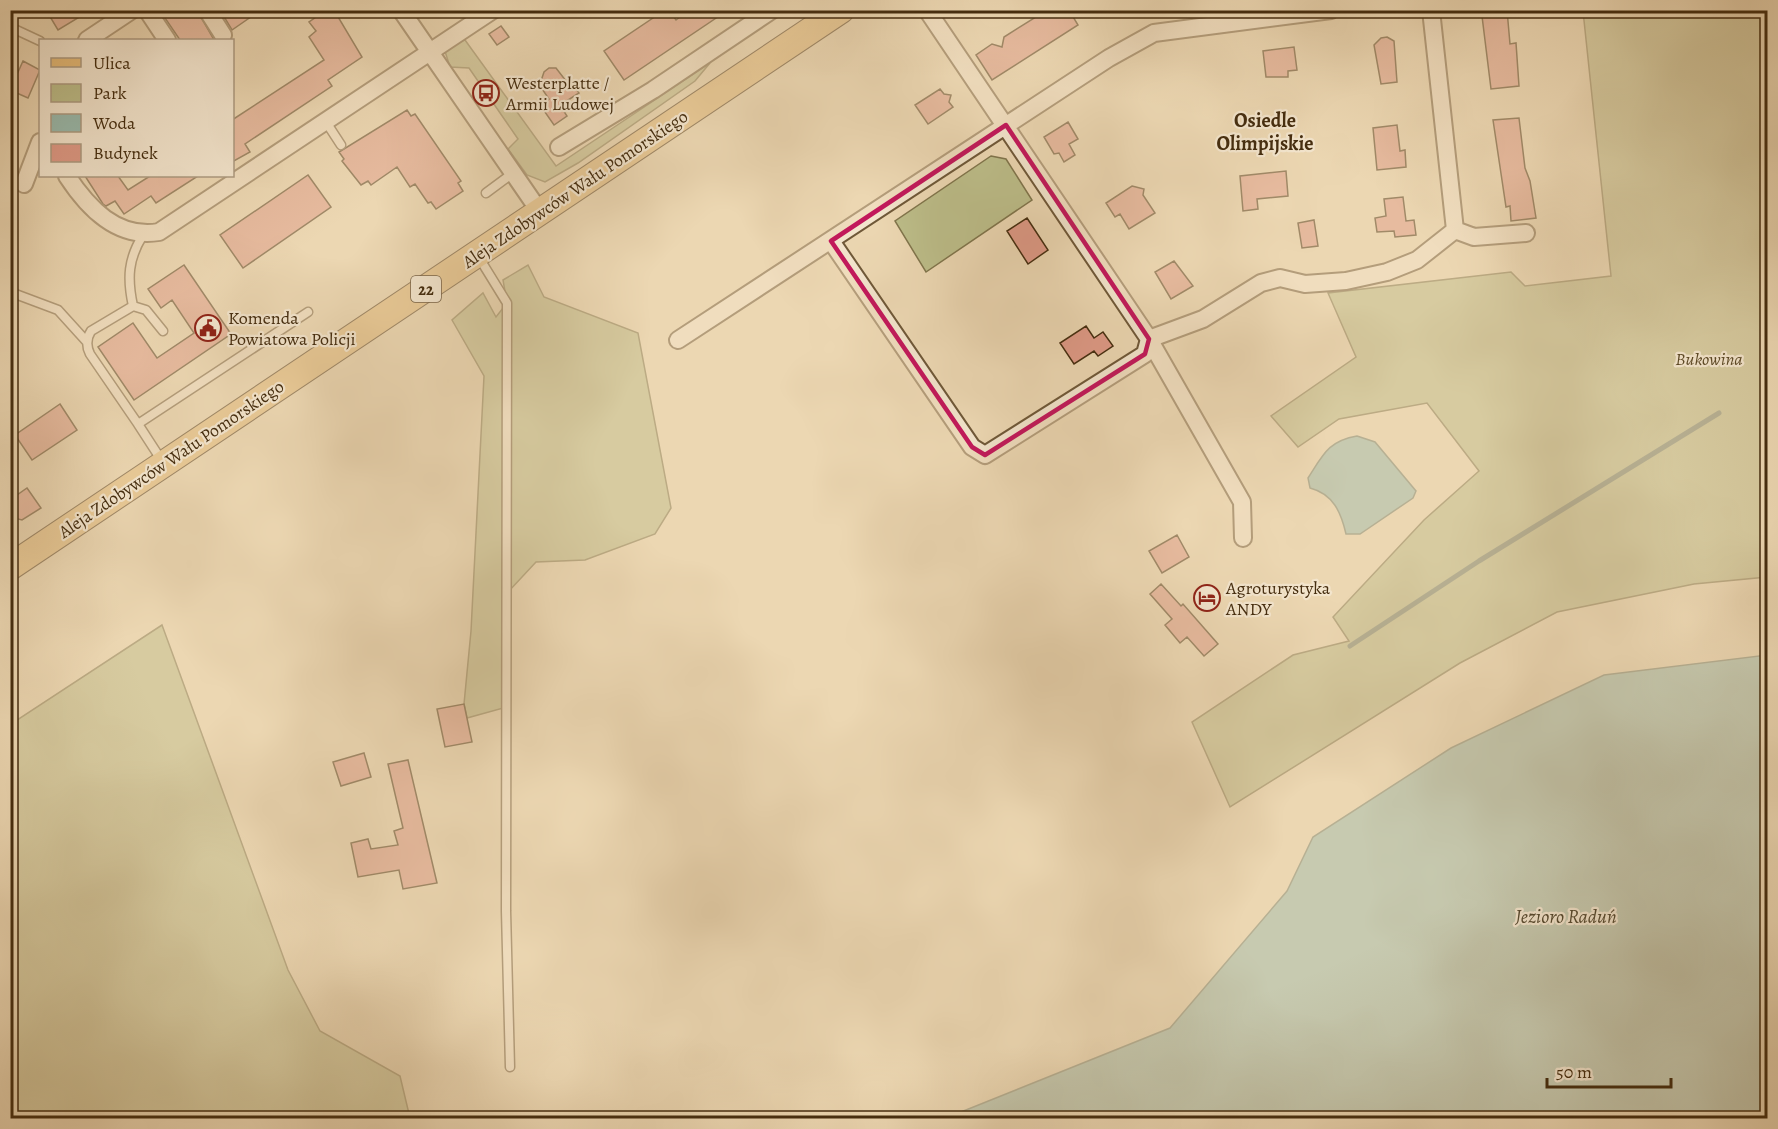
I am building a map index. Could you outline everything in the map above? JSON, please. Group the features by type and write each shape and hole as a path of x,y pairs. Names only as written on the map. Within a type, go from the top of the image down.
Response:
{"main road":[{"name":"Aleja Zdobywców Wału Pomorskiego","path":"10,567 841,10"}],"street":[{"path":"105,36 132,10"},
{"path":"147,10 166,39"},
{"path":"207,10 223,35"},
{"path":"401,10 540,212"},
{"path":"68,177 84,202 94,212 130,232 143,235 159,232 430,55 493,10"},
{"path":"559,147 653,90 772,10"},
{"path":"927,10 1149,339 1242,502 1243,538"},
{"path":"678,340 1109,58 1154,33 1331,10"},
{"path":"1431,10 1455,230"},
{"path":"24,183 39,152"},
{"path":"1149,339 1203,319 1261,283 1280,278 1305,284 1346,281 1387,272 1417,260 1455,230"},
{"path":"1455,230 1474,237 1526,233"},
{"path":"831,241 972,447 985,455 1145,354 1149,339"}],"lane":[{"path":"10,27 39,41"},
{"path":"326,122 341,145"},
{"path":"486,193 513,173"},
{"path":"133,306 128,279 129,265 143,235"},
{"path":"477,255 507,303 506,911 510,1067"},
{"path":"10,292 58,310 87,342 90,354 164,464"},
{"path":"87,342 91,331 133,306 146,310 163,331"},
{"path":"138,424 308,312"}],"highlighted area":[{"path":"1006,125 1149,339 1145,354 985,455 972,447 831,241"}],"green space":[{"name":"Bukowina","path":"1583,11 1767,11 1767,577 1694,584 1557,612 1460,663 1230,807 1192,722 1293,655 1349,641 1333,617 1424,520 1479,471 1427,403 1339,419 1298,447 1271,416 1356,357 1328,293 1511,272 1525,286 1611,276"},
{"path":"465,40 556,166 710,63 695,81 578,163 545,182 527,175 508,149 518,139 469,68 450,67 443,45"},
{"path":"991,156 1006,159 1032,200 926,272 895,221"},
{"path":"528,265 544,297 638,333 671,508 655,534 585,560 536,562 508,592 507,707 467,718 464,704 471,631 484,376 452,320 483,293 496,317 507,303 503,280"},
{"path":"162,625 288,970 320,1031 400,1076 410,1118 11,1118 11,728 17,720"}],"water":[{"path":"1357,436 1375,442 1416,491 1413,498 1360,534 1346,534 1342,518 1335,505 1325,495 1310,488 1308,478 1327,450 1339,441"},
{"name":"Jezioro Raduń","path":"1767,655 1767,1118 946,1118 1170,1028 1287,891 1313,837 1451,748 1604,675"}],"building":[{"path":"46,10 91,10 58,30"},
{"path":"176,10 197,10 213,39 179,39 165,18"},
{"path":"220,10 261,10 232,30"},
{"path":"315,10 334,10 362,57 328,80 332,86 245,144 250,152 234,161 234,119 324,60 309,37 316,31 309,22 319,15"},
{"path":"665,10 669,10 676,20 689,10 728,10 624,80 604,51"},
{"path":"1047,10 1069,10 1078,25 992,80 976,55 992,44 1002,47 1004,37"},
{"path":"1486,10 1507,10 1510,44 1516,43 1519,86 1491,89 1482,16 1486,15"},
{"path":"501,26 509,37 497,45 489,34"},
{"path":"1387,37 1394,41 1397,82 1381,84 1374,45 1381,38"},
{"path":"1294,47 1297,70 1288,71 1288,77 1266,77 1263,51"},
{"path":"23,61 39,69 28,98 10,90"},
{"path":"549,68 556,68 566,81 569,79 579,93 565,102 568,106 563,110 567,116 554,125 540,105 549,99 538,83"},
{"path":"940,89 944,94 951,95 949,102 953,107 928,124 915,105"},
{"path":"407,110 411,116 415,114 461,181 458,183 463,191 436,209 431,202 428,203 415,184 410,187 397,167 371,185 368,181 361,185 342,161 344,159 339,152"},
{"path":"1519,118 1525,168 1530,181 1536,218 1511,221 1510,206 1506,207 1493,120"},
{"path":"1068,122 1078,139 1069,144 1075,155 1064,162 1059,153 1054,154 1044,137"},
{"path":"1397,125 1400,151 1405,150 1406,167 1377,170 1373,128"},
{"path":"1286,171 1288,196 1257,199 1258,209 1243,211 1240,176"},
{"path":"308,175 331,207 243,268 220,235"},
{"path":"86,177 119,177 128,190 148,177 196,177 156,203 151,196 124,214 115,201 106,206"},
{"path":"1132,186 1144,189 1143,195 1155,213 1129,229 1120,214 1115,217 1106,203"},
{"path":"1403,197 1406,221 1414,220 1416,235 1395,237 1394,231 1377,232 1375,218 1386,216 1384,199"},
{"path":"1027,218 1048,250 1028,264 1007,231"},
{"path":"1314,220 1318,246 1302,248 1298,223"},
{"path":"1174,261 1193,286 1171,299 1155,272"},
{"name":"Komenda Powiatowa Policji","path":"184,265 231,334 134,400 98,347 133,323 157,358 194,333 172,300 161,308 148,289"},
{"path":"1086,326 1094,338 1103,332 1113,346 1098,356 1094,351 1074,364 1060,343"},
{"path":"60,404 77,430 32,460 15,435"},
{"path":"27,488 41,508 22,520 10,517 10,500"},
{"path":"1177,535 1189,557 1162,573 1149,551"},
{"path":"1161,584 1181,606 1183,604 1218,644 1204,656 1187,637 1180,643 1165,625 1172,619 1150,594"},
{"path":"464,704 472,742 445,747 437,709"},
{"path":"364,753 371,777 341,786 333,762"},
{"path":"408,760 437,883 403,889 399,870 358,877 351,843 368,839 371,849 398,845 394,831 403,828 388,764"}],"waterway":[{"path":"1350,646 1479,561 1719,413"}],"place":[{"name":"Westerplatte / Armii Ludowej","path":"486,93"},
{"name":"Komenda Powiatowa Policji","path":"208,328"},
{"name":"Agroturystyka ANDY","path":"1207,598"}],"district":[{"name":"Osiedle Olimpijskie","path":"1265,132"}]}
